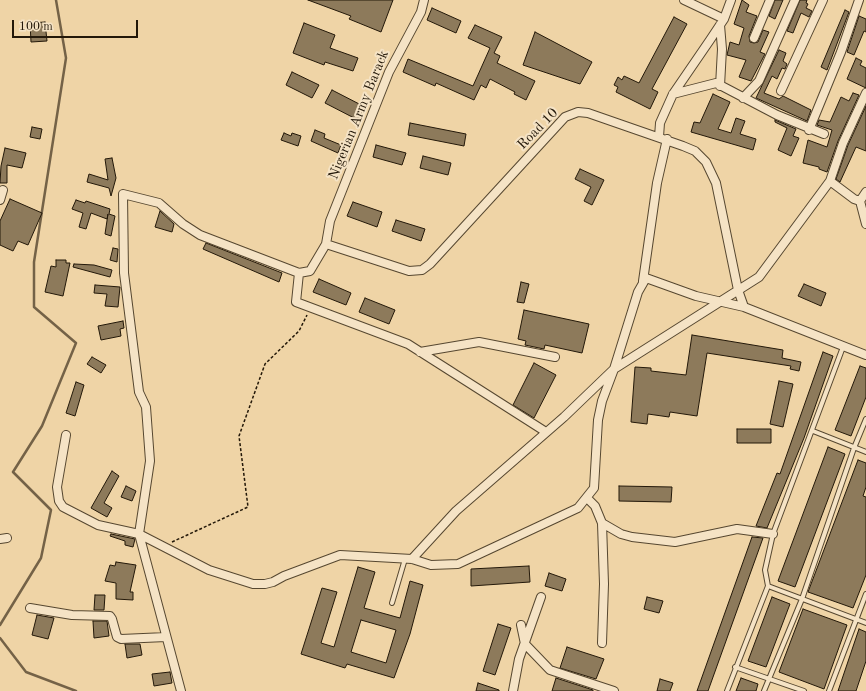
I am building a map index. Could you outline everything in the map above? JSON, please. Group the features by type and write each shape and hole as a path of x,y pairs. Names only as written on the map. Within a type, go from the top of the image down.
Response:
{"street":[{"name":"Nigerian Army Barack","path":"299,273 305,273 313,268 326,244 330,221 369,121 389,72 421,12 424,0"},
{"path":"684,0 722,22"},
{"path":"66,434 57,487 61,504 98,525 139,534 209,570 253,584 274,582 306,567 340,555 408,559 431,565 458,564 568,514 578,508 594,488 598,420 601,407 638,292 643,281 663,138 660,123 674,94 722,22 731,0"},
{"path":"754,38 770,0"},
{"path":"743,98 759,81 795,0"},
{"path":"781,91 823,0"},
{"path":"809,130 841,52 859,0"},
{"path":"720,86 722,22"},
{"path":"674,94 710,82 716,82 720,86 743,98 809,130 824,134"},
{"path":"408,559 456,510 546,432 614,369 719,300 738,290 759,276 830,181 843,143 866,93"},
{"name":"Road 10","path":"326,244 409,271 422,270 430,264 565,117 578,112 588,113 663,138 694,151 706,162 712,172 720,202 738,290 744,307"},
{"path":"830,181 854,199 860,201"},
{"path":"0,200 3,190"},
{"path":"866,192 860,201 866,224"},
{"path":"180,691 139,534 150,461 146,407 139,392 124,273 123,194 158,203 183,224 200,235 299,273 296,302 408,344 546,432"},
{"path":"643,281 646,278 650,279 696,296 719,300 744,307 866,355"},
{"path":"420,352 479,342 555,357"},
{"path":"587,498 595,506 602,523 604,584 602,643"},
{"path":"602,523 621,534 632,537 675,542 737,529 773,534"},
{"path":"513,691 517,665 541,597"},
{"path":"30,608 72,615 110,616 117,637 121,639 166,637"},
{"path":"521,624 525,644 554,672 614,691"}],"lane":[{"path":"727,691 735,667 768,586 765,570 773,534 813,431 843,347"},
{"path":"764,691 802,599 854,448 866,419"},
{"path":"813,431 866,452"},
{"path":"392,603 408,559"},
{"path":"768,586 866,623"},
{"path":"829,691 866,594"},
{"path":"735,667 804,691"}],"path":[{"path":"161,546 248,507 240,436 265,364 299,331 312,308"}],"building":[{"path":"308,0 393,0 381,32 349,19 351,16"},
{"path":"742,0 749,5 746,12 757,16 749,36 750,42 758,42 763,30 769,32 760,52 765,54 751,81 739,77 746,60 727,55 730,42 739,45 744,28 734,24"},
{"path":"775,0 783,0 775,19 769,16"},
{"path":"800,0 807,0 806,3 808,4 806,8 812,11 809,17 801,13 793,33 787,31"},
{"path":"432,8 461,21 456,33 427,20"},
{"path":"845,10 849,12 827,70 821,67"},
{"path":"859,16 866,19 866,32 864,31 854,55 847,52"},
{"path":"674,17 687,24 652,89 658,92 650,109 616,92 618,87 614,85 618,77 622,80 624,76 639,83"},
{"path":"45,22 47,41 31,42 30,23"},
{"path":"304,23 335,35 330,48 358,58 353,71 325,62 324,65 293,53"},
{"path":"475,25 502,37 494,53 500,56 497,63 535,81 526,100 514,94 515,92 490,79 486,88 481,85 474,100 436,83 435,86 403,72 408,59 473,86 490,48 468,38"},
{"path":"535,32 592,62 580,84 523,65"},
{"path":"779,50 786,53 783,61 787,64 785,69 782,68 777,79 772,76 764,93 779,99 783,96 811,110 807,121 756,98"},
{"path":"856,58 862,61 860,65 866,68 866,88 847,79"},
{"path":"292,72 319,85 312,98 286,85"},
{"path":"332,90 365,107 358,120 325,103"},
{"path":"853,93 859,95 838,141 827,172 819,169 819,167 803,163 808,140 827,147 832,130 817,125 819,120 830,122 841,97 849,101"},
{"path":"713,94 730,102 718,129 731,133 736,118 745,121 740,134 756,139 753,150 691,132 694,122 700,123"},
{"path":"866,106 866,151 856,147 840,182 836,179 848,145"},
{"path":"775,120 796,129 793,136 799,138 791,156 778,150 787,128 775,122"},
{"path":"410,123 466,134 464,146 408,135"},
{"path":"32,127 42,129 40,139 30,137"},
{"path":"315,130 325,134 324,138 341,145 338,153 311,141"},
{"path":"284,133 291,136 292,133 301,136 298,146 281,140"},
{"path":"376,145 406,153 402,165 373,157"},
{"path":"5,148 26,153 22,168 7,165 7,183 0,183 1,166"},
{"path":"423,156 451,163 448,175 420,168"},
{"path":"112,158 116,178 111,196 109,188 87,182 89,174 108,180 105,159"},
{"path":"580,169 604,180 592,205 584,201 591,187 575,179"},
{"path":"10,199 42,213 28,245 18,241 13,251 0,245 0,221"},
{"path":"76,200 85,203 86,201 110,209 109,214 115,216 111,236 105,234 108,214 107,219 91,213 86,229 79,227 83,213 72,209"},
{"path":"353,202 382,212 377,227 347,216"},
{"path":"160,211 174,224 172,232 155,227"},
{"path":"396,220 425,229 421,241 392,231"},
{"path":"206,243 282,273 279,282 203,249"},
{"path":"113,248 118,249 117,262 110,260"},
{"path":"56,260 66,260 66,263 70,263 63,296 45,292 51,266 56,267"},
{"path":"74,264 94,265 112,270 110,277 73,267"},
{"path":"319,279 351,293 346,305 313,292"},
{"path":"521,282 529,284 524,303 517,302"},
{"path":"804,284 826,293 821,306 798,296"},
{"path":"95,285 120,287 118,307 105,306 107,294 94,293"},
{"path":"365,298 395,310 389,324 359,312"},
{"path":"524,310 589,324 582,353 545,345 544,349 525,345 526,341 518,339"},
{"path":"123,321 124,328 120,329 121,336 101,340 98,326"},
{"path":"692,335 783,350 782,358 801,362 799,371 790,369 791,366 707,353 697,416 670,412 669,417 648,414 647,424 631,422 635,367 651,368 651,371 686,375"},
{"path":"823,352 833,356 804,438 767,528 756,526 777,473 780,474"},
{"path":"92,357 106,365 101,373 87,364"},
{"path":"534,363 556,375 534,418 513,405"},
{"path":"860,366 866,368 866,397 851,436 835,430"},
{"path":"779,381 793,384 783,427 770,424"},
{"path":"76,382 84,385 75,416 66,413"},
{"path":"737,429 771,429 771,443 737,443"},
{"path":"828,447 845,454 795,587 778,581"},
{"path":"858,460 866,463 866,487 863,496 866,497 866,575 853,608 808,592"},
{"path":"112,471 119,476 104,503 112,508 107,517 91,508"},
{"path":"126,486 136,491 132,501 121,497"},
{"path":"619,486 672,487 671,502 619,501"},
{"path":"111,534 135,539 133,547 125,545 125,541 110,536"},
{"path":"752,537 763,538 708,691 697,691"},
{"path":"116,562 136,565 130,592 133,592 133,600 116,599 116,583 105,581 110,565 115,566"},
{"path":"529,566 530,582 471,586 471,569"},
{"path":"358,567 375,572 364,608 400,618 410,581 423,585 410,634 394,678 347,664 345,668 301,654 322,588 337,592 321,643 334,647","holes":["361,620 396,630 386,663 351,652"]},
{"path":"549,573 566,579 562,591 545,586"},
{"path":"95,595 105,595 104,610 94,610"},
{"path":"647,597 663,601 659,613 644,609"},
{"path":"772,597 790,604 766,667 748,661"},
{"path":"803,609 847,625 824,689 779,672"},
{"path":"37,615 54,618 48,639 32,635"},
{"path":"93,621 107,621 109,636 94,638"},
{"path":"498,624 511,628 495,675 483,671"},
{"path":"859,629 866,632 866,661 856,691 838,691"},
{"path":"125,644 140,644 142,655 127,658"},
{"path":"567,647 604,659 596,679 560,668"},
{"path":"170,672 172,683 154,686 152,674"},
{"path":"556,678 593,690 593,691 552,691"},
{"path":"741,678 758,684 756,691 736,691"},
{"path":"660,679 673,683 670,691 657,691"},
{"path":"478,683 499,690 499,691 476,691"}],"waterway":[{"path":"0,625 41,558 51,510 13,472 42,426 76,343 34,307 34,262 66,58 56,0"},
{"path":"0,638 26,672 76,691"}]}
